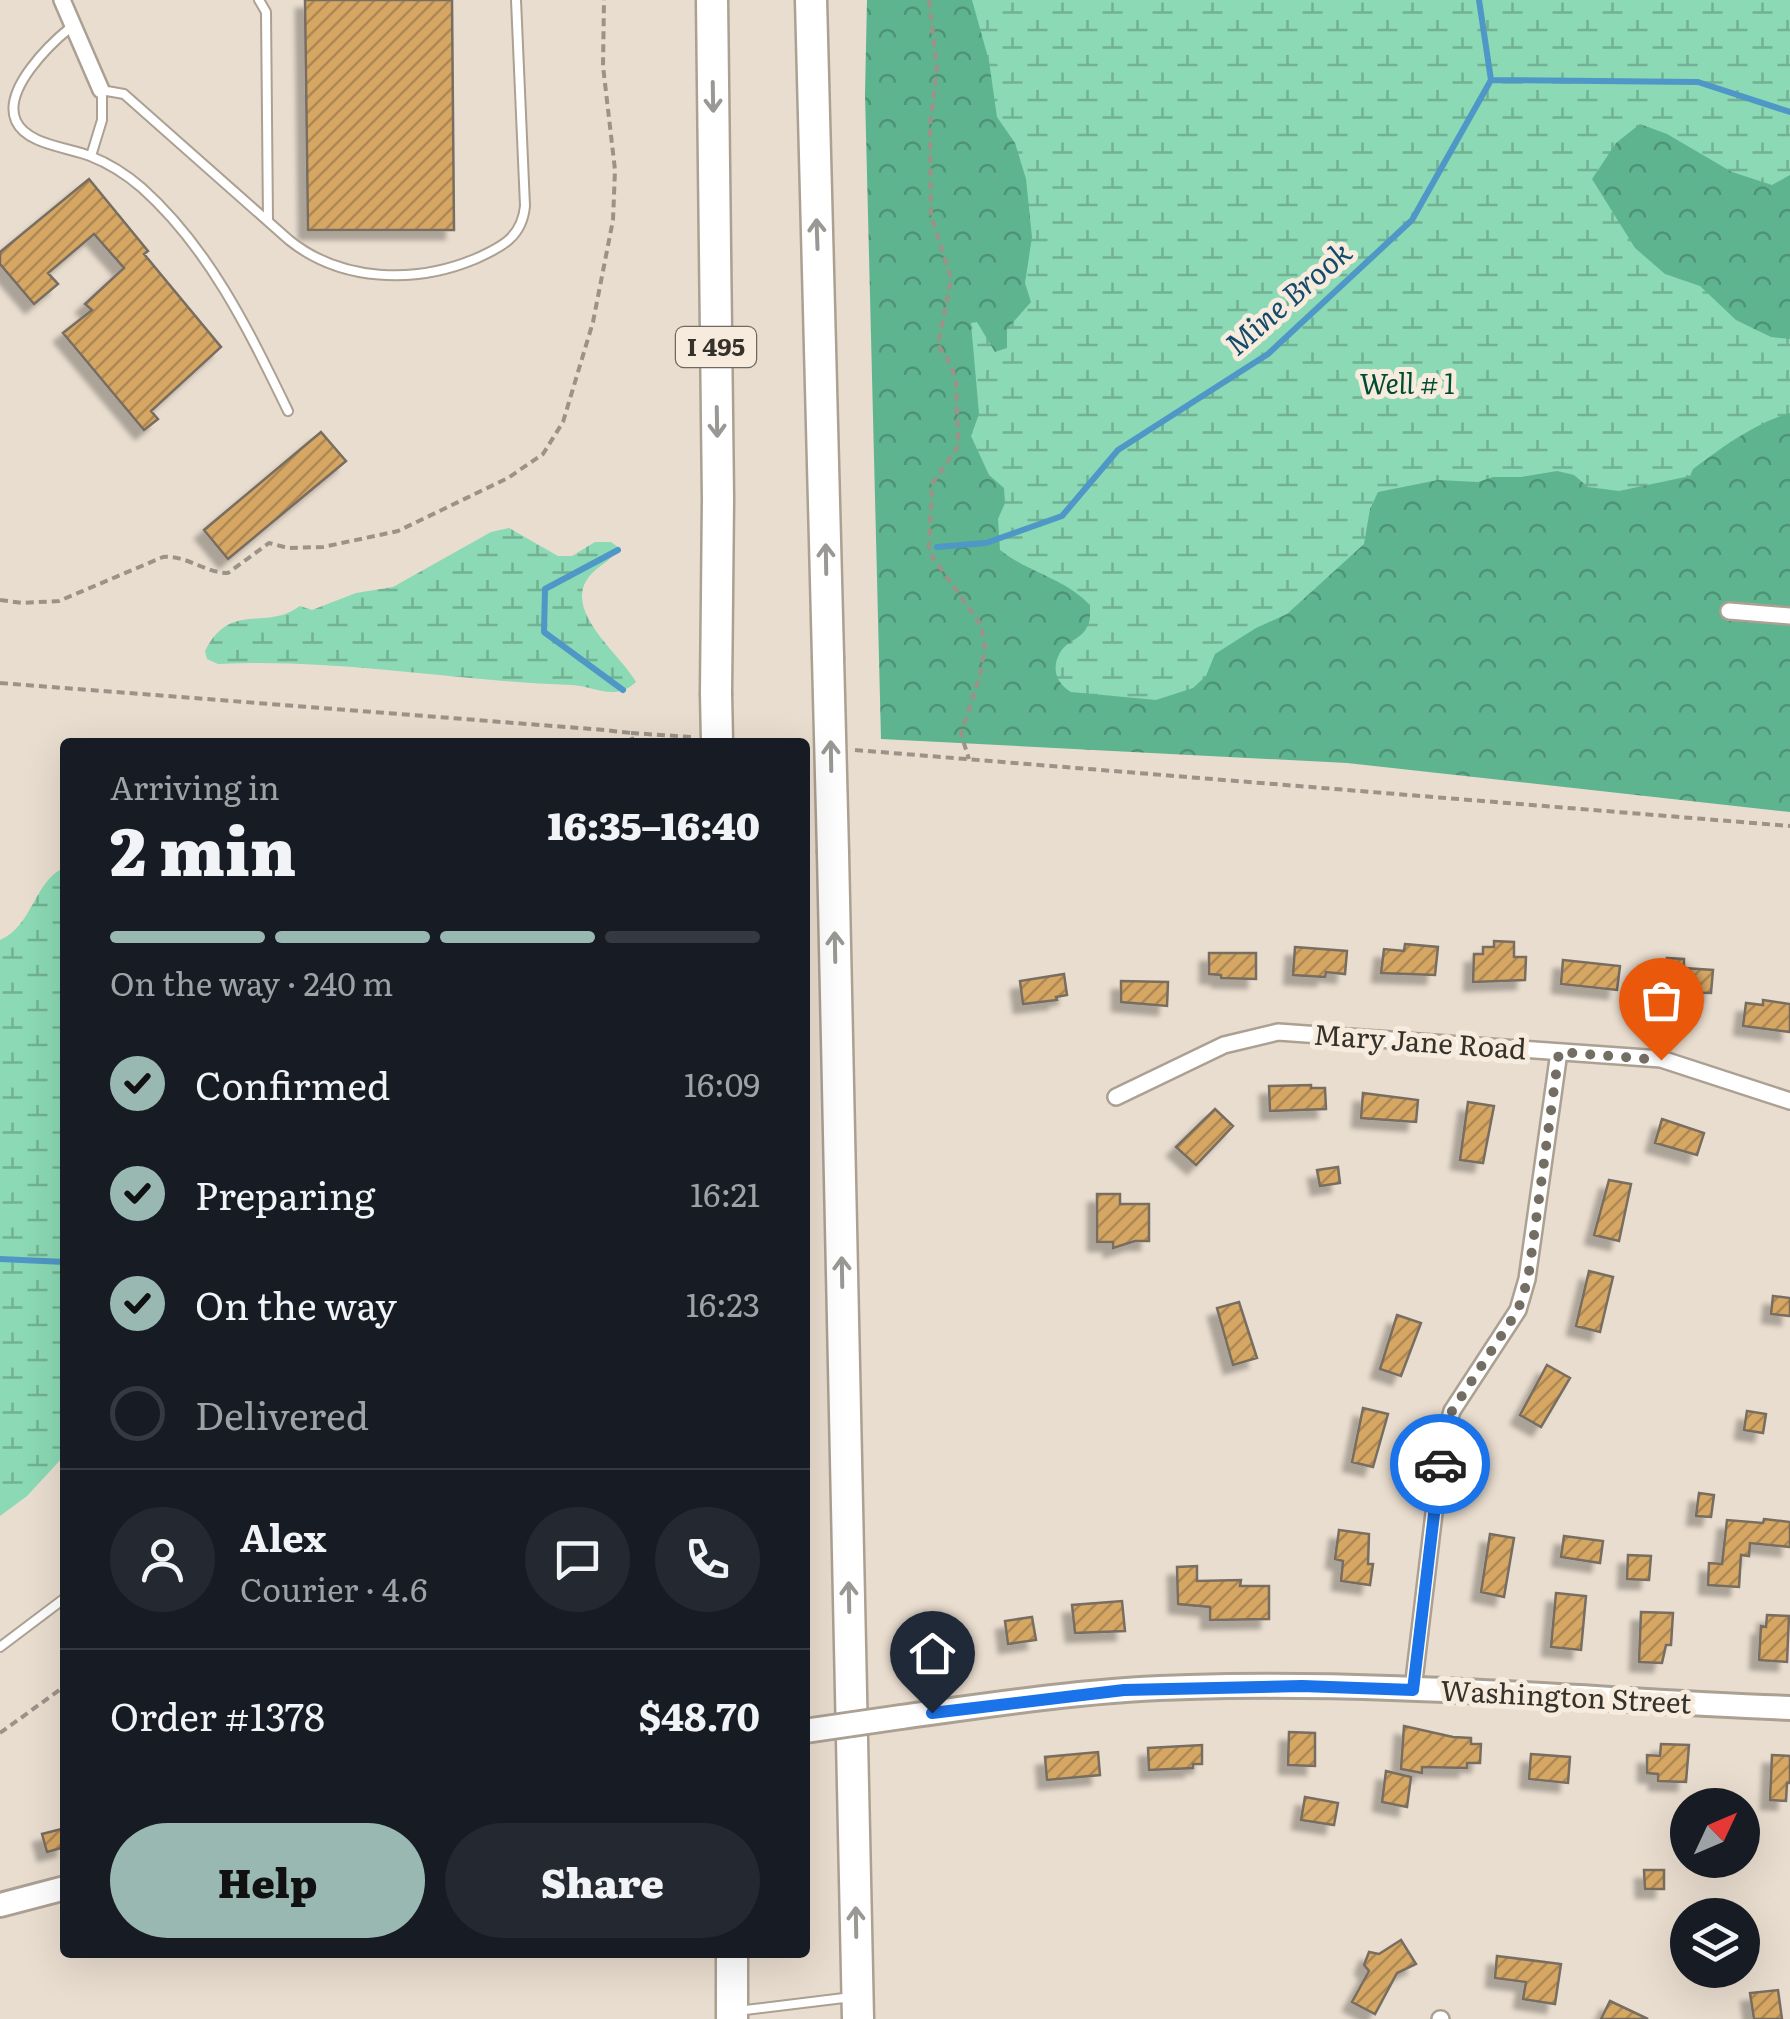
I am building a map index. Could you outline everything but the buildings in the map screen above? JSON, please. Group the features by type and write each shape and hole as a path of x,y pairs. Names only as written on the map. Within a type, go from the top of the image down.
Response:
{"highway":[{"name":"I 495","path":"712,0 717,738"},
{"path":"811,0 858,2008"},
{"path":"732,1958 732,2015"}],"main road":[{"name":"Washington Street","path":"810,1730 1124,1690 1302,1686 1790,1708"},
{"path":"0,1905 60,1889"}],"street":[{"path":"62,0 102,90"},
{"path":"1729,611 1790,616"},
{"name":"Mary Jane Road","path":"1116,1097 1224,1045 1278,1032 1661,1060 1790,1100"},
{"path":"1413,1690 1442,1446 1460,1398 1518,1310 1528,1279 1559,1052"}],"lane":[{"path":"259,0 266,12 268,221"},
{"path":"91,156 102,120 102,90 124,94 310,256 386,276 424,276 442,271 490,252 512,239 522,224 525,206 516,0"},
{"path":"75,24 44,50 32,66 18,91 13,110 16,123 28,135 91,156 140,187 189,236 226,291 288,411"},
{"path":"0,1647 60,1602"},
{"path":"732,2015 858,2008"}],"path":[{"path":"0,600 59,601 163,557 174,556 213,572 228,573 269,543 288,548 323,547 398,531 508,478 543,454 563,422 592,322 613,220 615,170 603,66 604,0"},
{"path":"929,0 937,68 930,128 931,215 951,279 938,346 953,369 958,440 957,448 932,484 929,547 981,626 985,647 960,734 969,759"},
{"path":"0,683 605,730 631,733 632,738"},
{"path":"842,749 1790,826"},
{"path":"0,1733 60,1690"}],"green space":[{"name":"Well # 1","path":"867,0 1790,0 1790,812 1347,763 881,739 865,94"},
{"path":"972,0 1790,0 1790,175 1772,185 1732,172 1667,134 1640,124 1616,143 1592,179 1635,248 1665,274 1700,286 1736,320 1771,337 1790,339 1790,413 1739,437 1693,469 1690,476 1619,491 1588,487 1574,475 1557,471 1478,482 1438,480 1378,492 1370,509 1364,544 1287,614 1215,654 1206,676 1193,688 1156,700 1071,692 1058,679 1056,662 1064,648 1086,629 1090,605 1069,588 1000,550 998,519 1005,503 1004,488 989,475 971,436 979,414 971,323 977,322 995,352 1007,348 1007,329 1031,302 1025,283 1032,237 1026,179 1015,143 997,117 989,61"},
{"path":"509,528 558,556 572,556 595,542 611,542 619,548 593,572 582,594 590,621 636,682 613,692 351,667 218,664 207,659 205,651 215,635 237,621 274,617 300,606 312,610 356,593 393,587 491,532"},
{"path":"60,870 60,1460 27,1496 0,1516 0,940 20,925"}],"waterway":[{"name":"Mine Brook","path":"937,547 986,543 1062,516 1118,450 1268,354 1412,220 1491,80 1479,0"},
{"path":"1491,80 1698,82 1790,112"},
{"name":"Mine Brook","path":"618,550 545,589 544,632 623,690"},
{"name":"Mine Brook","path":"0,1259 60,1262"}],"way so far":[{"path":"1440,1464 1452,1411 1500,1342 1518,1310 1528,1279 1559,1052 1661,1060"}],"route":[{"path":"932,1713 1026,1700 1191,1686 1413,1690 1440,1464"}]}
